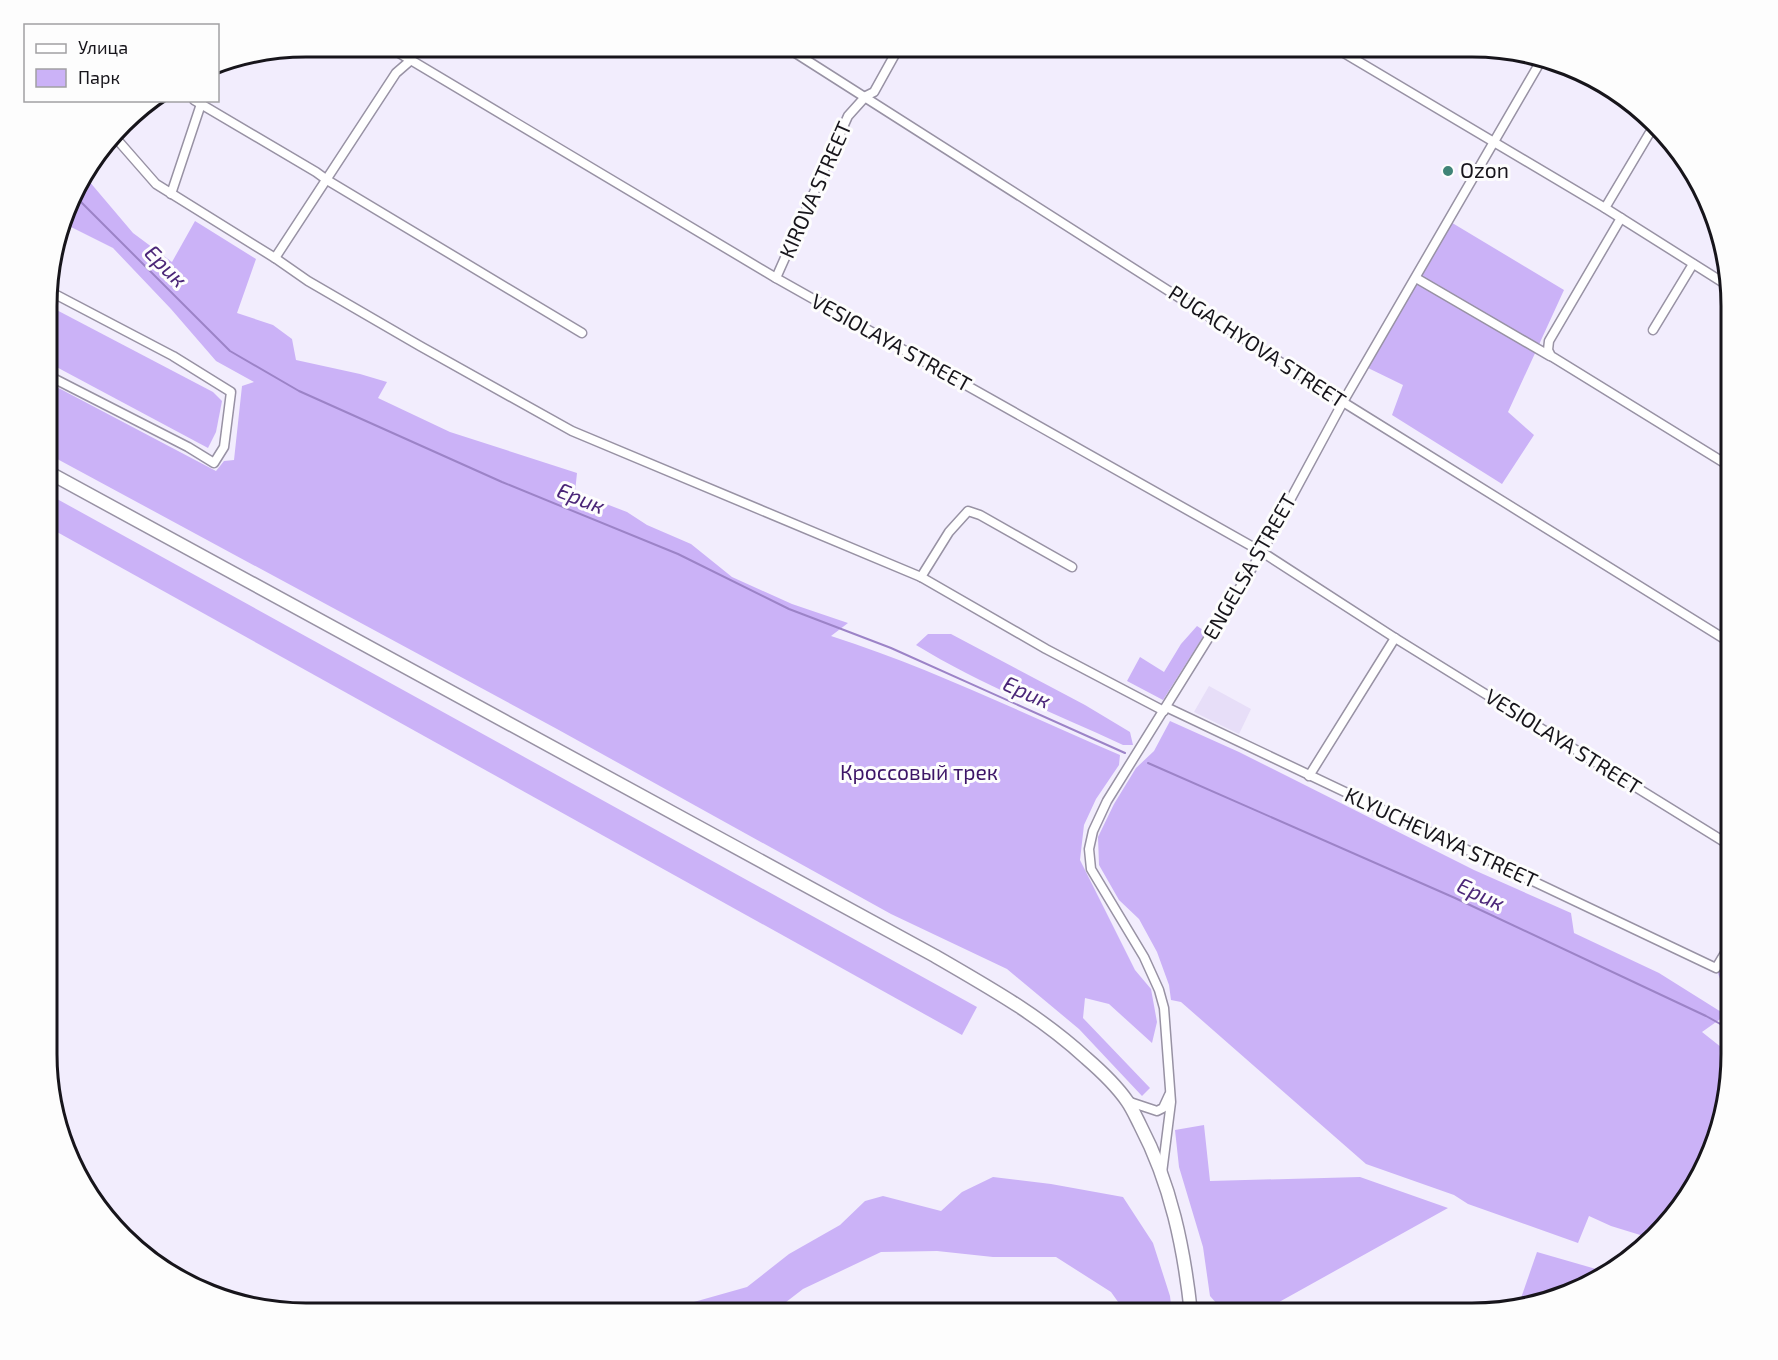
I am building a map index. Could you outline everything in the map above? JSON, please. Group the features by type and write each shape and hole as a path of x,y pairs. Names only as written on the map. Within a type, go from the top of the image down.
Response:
{"highway":[{"path":"57,477 935,956 1012,1000 1050,1027 1103,1073 1127,1101 1146,1137 1162,1173 1177,1222 1190,1303"}],"street":[{"name":"VESIOLAYA STREET","path":"406,57 776,278 1262,552 1395,638 1721,840"},
{"name":"PUGACHYOVA STREET","path":"802,57 1343,402 1721,637"},
{"name":"KIROVA STREET","path":"776,278 848,116 866,96 874,92 893,57"},
{"path":"1351,57 1605,208 1719,280"},
{"path":"275,258 396,73 411,60"},
{"name":"ENGELSA STREET","path":"1162,1173 1171,1089 1164,1008 1160,990 1144,957 1091,869 1089,849 1093,831 1107,801 1262,552 1343,402 1538,66"},
{"path":"171,194 199,102 582,333"},
{"path":"1605,208 1651,133"},
{"name":"KLYUCHEVAYA STREET","path":"119,142 156,184 171,194 379,322 572,431 921,576 1046,649 1165,709 1716,968 1721,960"},
{"path":"1551,356 1548,350 1549,341 1621,218"},
{"path":"1653,330 1693,264"},
{"path":"1416,278 1551,356 1721,461"},
{"path":"57,380 214,462 224,447 231,392 173,356 58,296"},
{"path":"921,576 949,532 968,511 980,515 1072,567"},
{"path":"1309,776 1395,638"},
{"path":"1127,1101 1157,1112 1163,1108 1171,1089"}],"shaded area":[{"path":"1209,686 1251,709 1239,734 1194,712"}],"green space":[{"name":"Кроссовый трек","path":"90,182 133,233 172,262 195,221 256,259 237,313 273,325 292,339 296,360 387,382 378,398 450,432 577,473 575,492 627,512 647,525 691,544 732,577 792,604 848,623 831,636 905,662 1120,755 1119,765 1096,799 1084,825 1080,860 1135,970 1151,989 1157,1022 1152,1043 1109,1004 1085,998 1083,1018 1150,1088 1142,1096 1079,1029 1007,969 891,914 557,729 57,459 57,387 216,471 224,461 234,460 242,386 254,382 216,361 113,248 70,226"},
{"path":"1449,221 1564,290 1508,412 1534,435 1502,484 1392,415 1403,385 1364,366"},
{"path":"57,310 213,392 222,401 216,432 208,448 57,367"},
{"path":"57,499 977,1007 962,1035 57,532"},
{"path":"1197,626 1206,632 1163,700 1127,681 1140,657 1164,672 1181,644"},
{"path":"928,634 951,634 1085,705 1130,732 1133,745 1123,745 992,686 916,645"},
{"path":"1170,721 1239,752 1474,870 1571,913 1574,933 1659,973 1721,1012 1721,1019 1702,1032 1721,1047 1719,1086 1708,1134 1688,1178 1670,1206 1648,1230 1642,1236 1589,1216 1578,1243 1468,1204 1454,1195 1366,1164 1181,1002 1171,1000 1169,985 1157,952 1139,919 1119,900 1099,865 1098,837 1114,804 1136,768 1154,751"},
{"path":"1721,960 1721,981 1716,968"},
{"path":"1204,1125 1210,1181 1360,1177 1448,1208 1277,1303 1216,1303 1210,1296 1203,1247 1179,1167 1175,1130"},
{"path":"993,1177 1051,1184 1123,1197 1153,1243 1171,1303 1119,1303 1111,1292 1056,1257 993,1257 937,1251 881,1252 803,1289 785,1303 690,1303 747,1287 789,1254 840,1225 865,1201 883,1196 941,1211 962,1192"},
{"path":"1537,1252 1596,1269 1552,1290 1521,1298"}],"waterway":[{"name":"Ерик","path":"80,201 230,351 299,391 502,482 678,554 789,609 891,648 1125,753"},
{"name":"Ерик","path":"1148,763 1455,898 1721,1024"}],"place":[{"name":"Ozon","path":"1448,171"}]}
